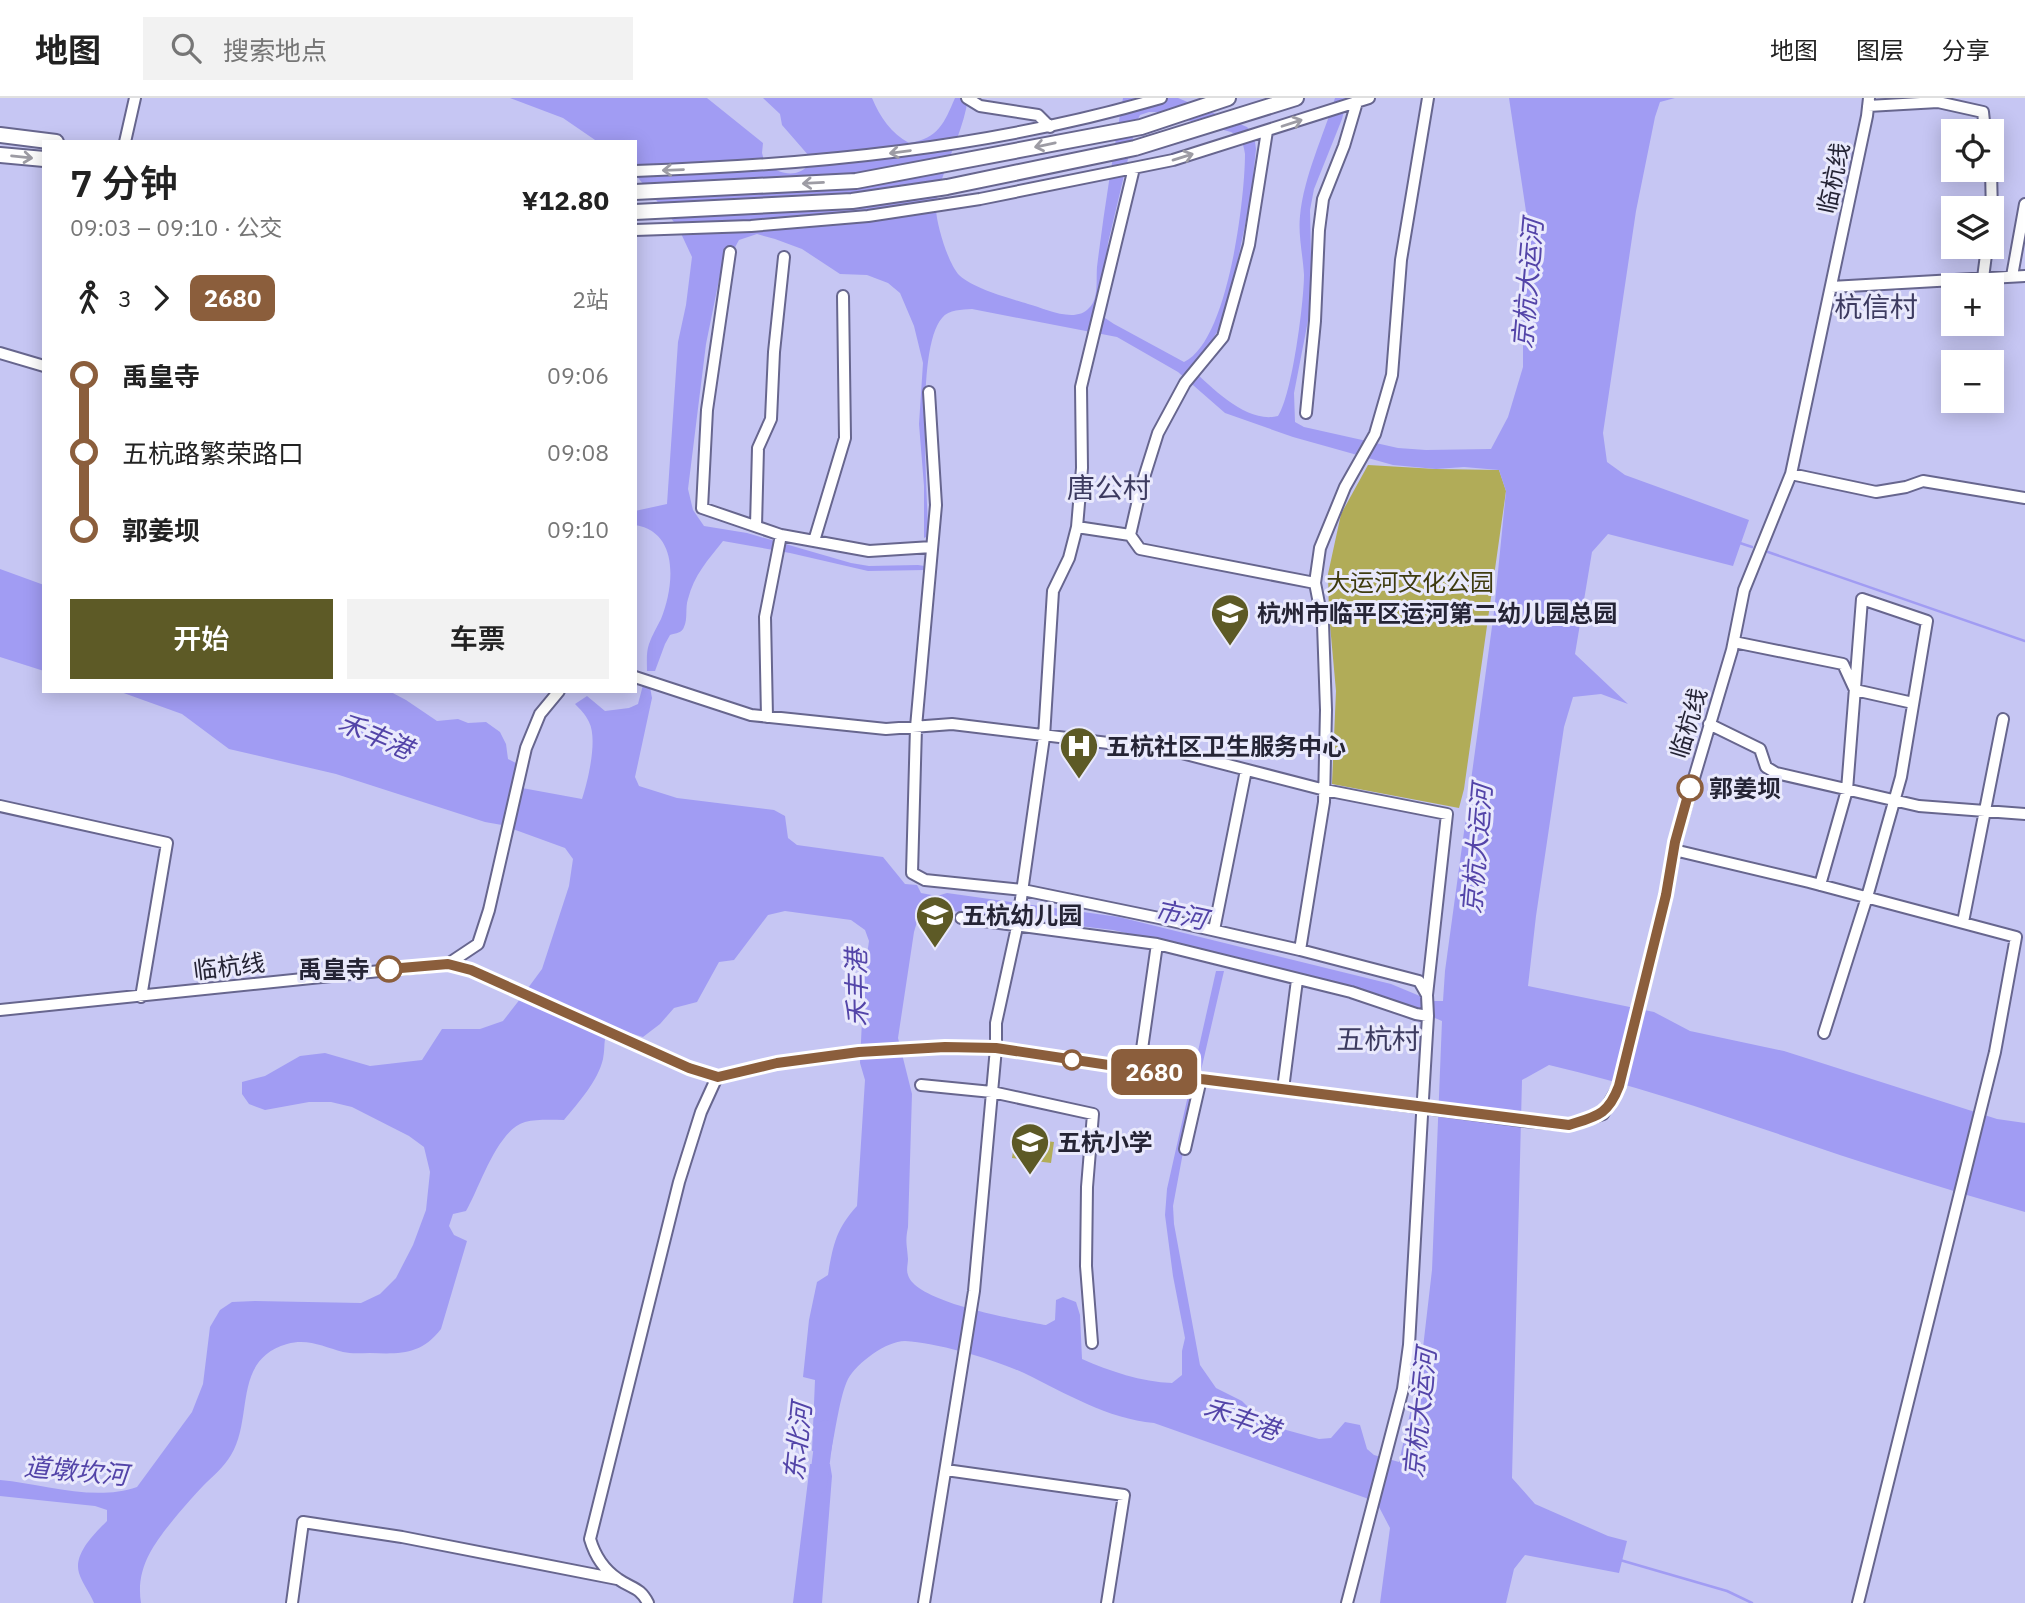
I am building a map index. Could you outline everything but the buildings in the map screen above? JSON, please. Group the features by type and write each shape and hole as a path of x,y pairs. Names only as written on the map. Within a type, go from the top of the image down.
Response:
{"main road":[{"path":"637,192 856,181 1141,127 1228,98"},
{"path":"637,212 852,201 947,187 1135,148 1296,98"},
{"path":"0,135 42,140"},
{"path":"0,155 42,159"}],"street":[{"path":"125,140 135,98"},
{"path":"967,98 1038,115 1050,127"},
{"path":"637,171 721,168 892,154 1050,127 1161,98"},
{"path":"637,230 751,226 855,218 960,202 1173,160 1369,98"},
{"path":"1300,950 1325,790 1323,624 1315,583 1320,548 1345,487 1375,433 1392,374 1401,260 1428,98"},
{"path":"1869,102 1938,102 1983,112 1984,119"},
{"name":"临杭线","path":"0,1010 448,964 471,970 689,1068 718,1077 777,1063 859,1052 996,1048 1195,1078 1525,1121 1569,1125 1603,1114 1619,1086 1666,895 1674,850 1734,642 1744,590 1791,474 1869,102"},
{"path":"1306,412 1323,198 1343,146 1352,104"},
{"path":"1129,535 1158,433 1185,383 1223,337 1249,245 1267,131"},
{"path":"925,1603 972,1307 996,1048 996,1023 1017,927 1044,737 1053,591 1069,558 1077,527 1082,468 1081,387 1098,321 1129,169"},
{"path":"2012,276 2025,204"},
{"path":"730,253 707,410 702,508 781,535 869,551 932,547"},
{"path":"757,526 758,448 771,419 774,352 784,257"},
{"path":"2004,277 2025,276"},
{"path":"1831,287 1941,280"},
{"path":"814,541 845,438 843,296"},
{"path":"0,353 42,365"},
{"path":"929,392 936,505 916,726 912,873 925,880 1022,891 1300,950 1419,981 1427,995"},
{"path":"1791,474 1876,492 1923,481 2025,498"},
{"path":"1077,527 1129,535 1140,549 1315,583"},
{"path":"767,717 765,617 781,535"},
{"path":"1820,885 1847,790 1862,599 1927,621 1901,777 1824,1033"},
{"path":"1734,642 1843,664 1855,690"},
{"path":"637,678 751,715 886,729 952,724 1174,751 1325,790 1447,814 1427,995 1409,1345 1403,1389 1346,1603"},
{"path":"1855,690 1913,703"},
{"path":"448,964 478,944 489,910 526,748 540,714 557,693"},
{"path":"1962,922 2003,719"},
{"path":"1709,724 1760,749 1766,767 1776,773 1919,806 2025,814"},
{"path":"1214,930 1246,769"},
{"path":"0,806 167,844 141,997"},
{"path":"1674,850 2020,938 1995,1052 1858,1603"},
{"path":"961,918 1157,944 1351,992 1428,1016"},
{"path":"1139,1070 1157,944"},
{"path":"1283,1089 1297,980"},
{"path":"617,1579 596,1558 590,1539 679,1182 701,1112 718,1077"},
{"path":"1185,1149 1195,1078"},
{"path":"921,1085 992,1092 1093,1114 1087,1187 1086,1265 1092,1343"},
{"path":"946,1470 1124,1495 1107,1603"},
{"path":"292,1603 303,1522 402,1537 617,1579 643,1592 648,1603"}],"green space":[{"name":"大运河文化公园","path":"1368,465 1499,470 1506,491 1464,789 1459,808 1332,784 1336,691 1328,574 1341,514"},
{"path":"1015,1137 1054,1142 1051,1163 1012,1158"}],"water":[{"path":"510,98 707,98 763,143 765,164 783,172 794,173 810,164 809,156 782,125 780,114 763,98 872,98 887,124 909,143 934,133 955,98 968,98 964,119 942,179 936,210 938,225 951,262 959,275 982,289 1051,311 1076,315 1089,308 1096,294 1097,267 1123,98 1178,98 1247,127 1254,135 1256,149 1251,196 1235,274 1219,329 1193,370 1243,410 1267,417 1278,416 1283,405 1296,348 1304,275 1300,223 1305,186 1335,98 1347,98 1342,119 1314,189 1310,210 1312,300 1294,393 1295,422 1304,427 1398,448 1491,449 1508,417 1523,367 1523,275 1527,218 1509,98 1675,98 1660,102 1636,211 1603,433 1607,462 1625,475 1749,520 1733,566 1608,534 1592,552 1575,654 1628,704 1601,694 1573,697 1564,727 1528,986 1654,1012 1690,1031 1784,1051 1997,1119 2025,1123 2025,1212 1594,1076 1549,1065 1522,1080 1512,1478 1535,1504 1608,1536 1627,1541 1619,1573 1525,1555 1514,1569 1506,1603 1380,1603 1390,1528 1379,1507 1366,1498 1154,1423 1103,1411 1024,1373 965,1352 905,1341 889,1345 873,1354 858,1366 845,1386 831,1452 812,1451 815,1380 803,1377 809,1320 817,1282 828,1275 836,1238 857,1206 865,1080 860,1063 864,977 869,941 865,930 851,920 785,911 768,915 734,960 719,962 697,1002 674,1008 660,1024 643,1037 610,1027 597,1075 564,1120 525,1122 506,1136 490,1160 466,1211 453,1214 449,1226 454,1235 467,1241 441,1329 433,1338 418,1348 391,1353 350,1353 316,1344 295,1342 270,1352 258,1363 251,1376 238,1440 231,1455 155,1544 141,1577 141,1603 94,1603 80,1577 78,1566 86,1544 107,1521 107,1510 95,1506 0,1496 0,1480 69,1491 104,1493 137,1487 192,1412 203,1384 210,1327 220,1310 232,1302 361,1303 380,1294 396,1278 413,1245 426,1210 430,1172 424,1147 409,1136 352,1107 331,1102 309,1102 265,1110 249,1104 242,1094 242,1082 265,1076 300,1056 325,1053 370,1066 422,1060 442,1029 480,1029 503,1021 542,969 569,886 573,859 565,848 502,825 485,822 336,774 229,749 182,714 124,693 393,693 437,721 458,719 468,723 486,722 500,732 506,744 508,759 518,764 514,778 522,788 582,799 593,739 588,719 575,704 587,696 605,711 629,708 638,704 643,685 650,687 652,698 635,777 639,786 677,798 774,810 785,816 788,838 797,845 883,857 905,884 917,885 921,893 937,896 947,893 1119,917 1391,984 1432,1001 1443,1001 1494,612 1506,491 1499,470 1393,465 1293,437 1225,413 1178,372 1117,337 972,309 960,310 948,313 942,318 934,334 928,359 925,422 928,536 924,538 924,486 919,424 923,363 914,326 900,293 888,283 867,275 840,274 802,249 757,234 739,240 720,275 706,344 688,489 693,510 704,526 747,533 851,563 869,566 918,565 925,566 925,570 868,571 723,541 694,582 687,602 683,629 670,635 655,671 647,671 648,647 661,619 669,592 670,563 660,538 650,530 637,526 637,511 667,504 678,342 692,257 678,227 637,176 637,140 595,140 563,118","holes":["1157,112 1231,132 1241,140 1245,154 1242,203 1223,299 1212,327 1199,349 1184,362 1114,324 1105,318 1102,311 1108,243 1137,121 1140,115","927,908 1113,930 1301,973 1399,1003 1442,1021 1432,1270 1421,1365 1399,1462 1374,1455 1367,1449 1360,1425 1345,1422 1331,1438 1319,1439 1265,1424 1242,1401 1216,1388 1200,1365 1173,1206 1187,1131 1224,971 1216,971 1167,1189 1165,1215 1185,1338 1182,1375 1172,1383 1149,1381 1114,1372 1082,1359 1080,1315 1076,1302 1063,1297 1056,1300 1055,1320 1046,1325 948,1302 915,1285 908,1275 906,1240 912,1094 898,1038 919,915"]},
{"path":"0,569 42,584 42,670 0,657"},
{"path":"810,1464 830,1464 832,1476 822,1603 793,1603"}],"waterway":[{"path":"1737,542 1752,547"},
{"path":"1768,552 2025,641"},
{"name":"东北河","path":"818,1485 825,1429"},
{"path":"1620,1560 1727,1591 1752,1603"}],"bus line":[{"name":"2680","path":"389,969 448,964 471,970 689,1068 718,1077 777,1063 859,1052 945,1047 996,1048 1201,1079 1569,1125 1603,1114 1619,1086 1690,788"}],"place":[{"name":"杭州市临平区运河第二幼儿园总园","path":"1230,647"},
{"name":"五杭社区卫生服务中心","path":"1079,780"},
{"name":"郭姜坝","path":"1690,788"},
{"name":"五杭幼儿园","path":"935,949"},
{"name":"禹皇寺","path":"389,969"},
{"name":"五杭小学","path":"1030,1176"}],"district":[{"name":"杭信村","path":"1876,306"},
{"name":"唐公村","path":"1109,487"},
{"name":"五杭村","path":"1378,1038"}],"water label":[{"name":"京杭大运河","path":"1527,284"},
{"name":"禾丰港","path":"376,735"},
{"name":"京杭大运河","path":"1476,849"},
{"name":"市河","path":"1181,914"},
{"name":"禾丰港","path":"856,988"},
{"name":"京杭大运河","path":"1419,1413"},
{"name":"禾丰港","path":"1242,1418"},
{"name":"道墩坎河","path":"76,1470"}]}
